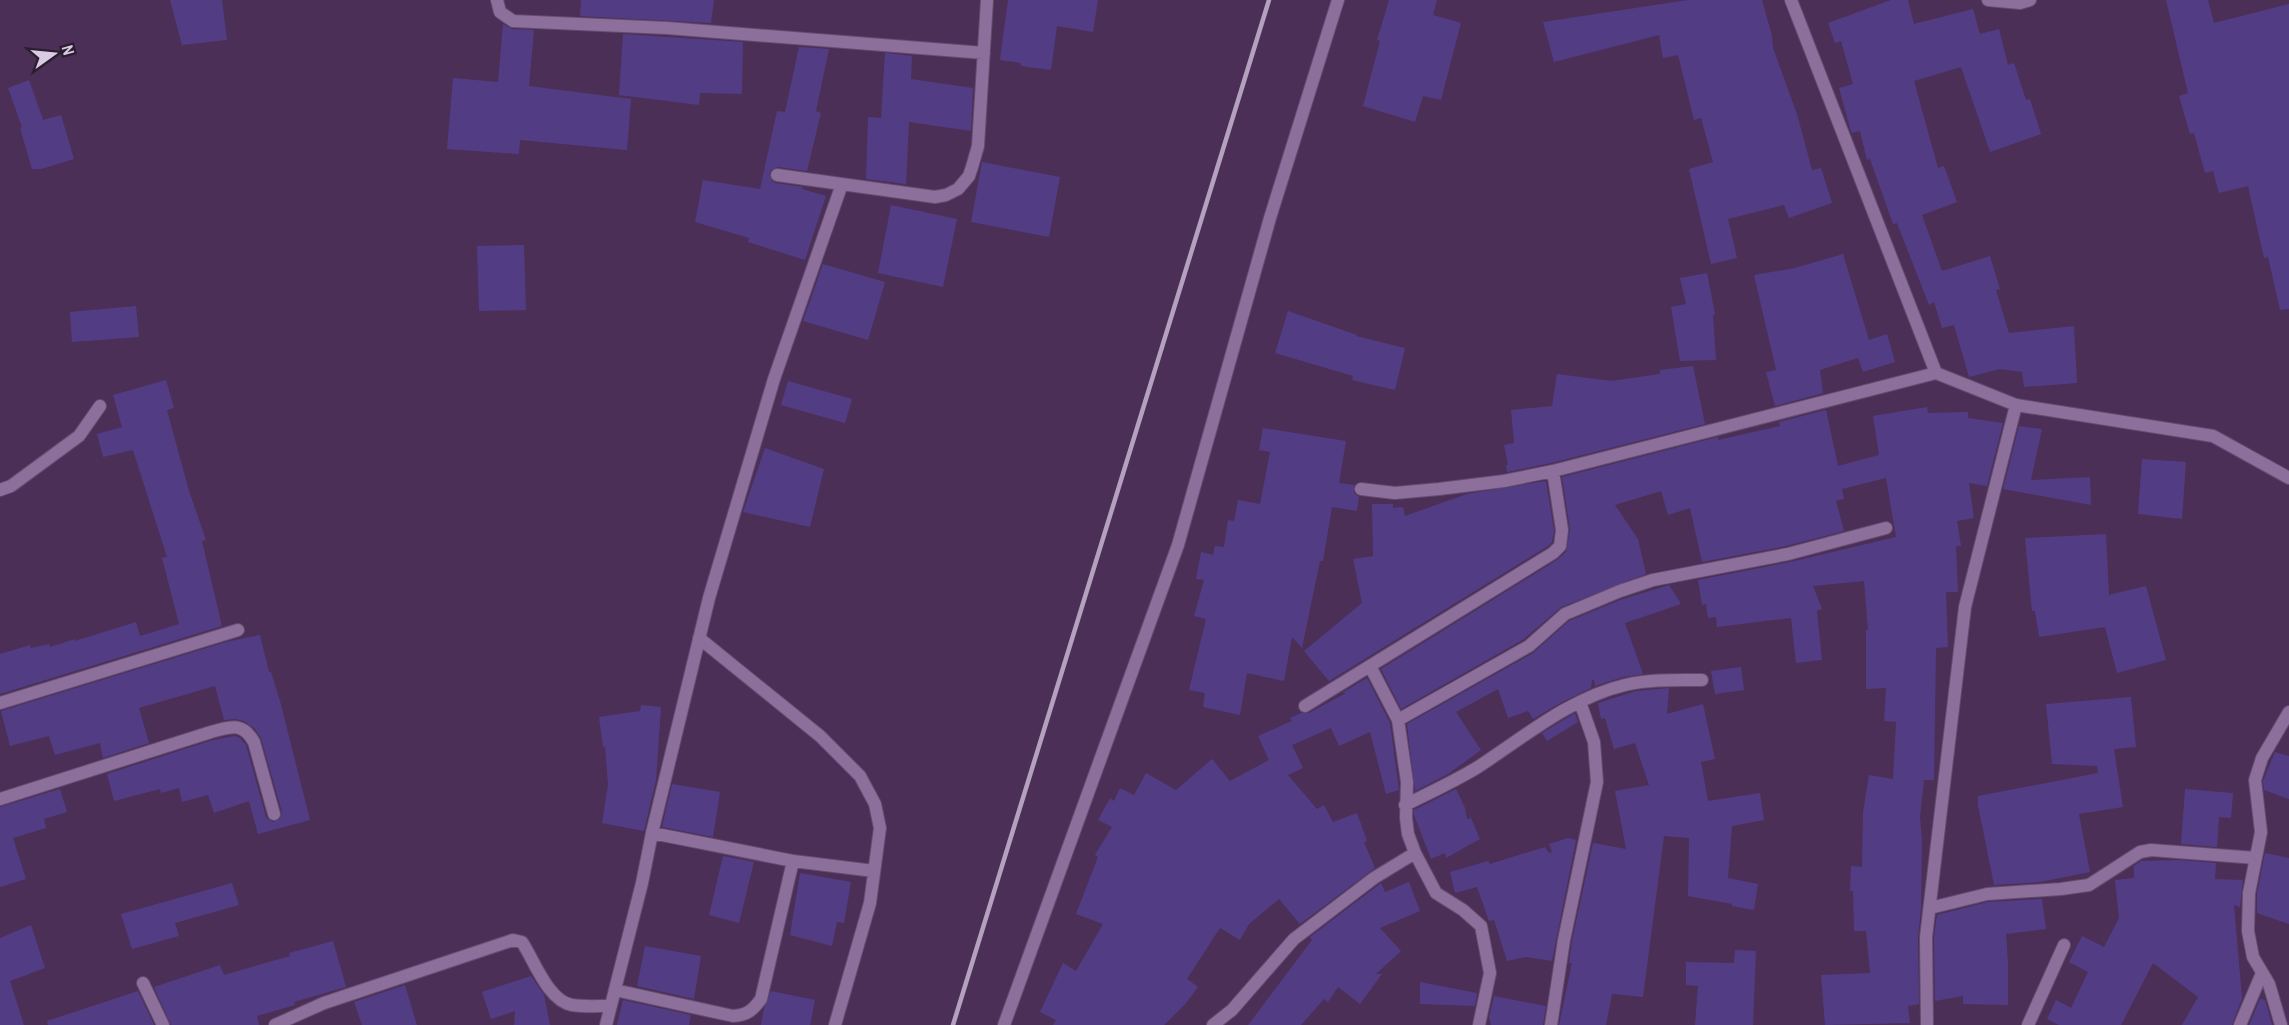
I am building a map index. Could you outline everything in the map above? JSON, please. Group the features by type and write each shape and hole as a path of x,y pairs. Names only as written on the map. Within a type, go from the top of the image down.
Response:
{"street":[{"path":"497,0 500,12 513,21 667,28 984,53"},
{"path":"777,175 935,197 958,189 969,176 978,146 987,0"},
{"path":"1004,1025 1178,545 1270,218 1338,0"},
{"path":"1791,0 1936,373"},
{"path":"1988,0 2020,3 2030,0"},
{"path":"606,1025 642,883 708,598 774,379 842,184"},
{"path":"1361,489 1395,493 1504,481 1553,471 1936,373 2016,405 2213,436 2289,478"},
{"path":"1927,1025 1926,937 1965,607 2016,405"},
{"path":"0,490 11,486 79,436 100,406"},
{"path":"1305,706 1553,553 1560,546 1562,530 1553,471"},
{"path":"1398,720 1528,646 1565,614 1620,591 1653,580 1788,554 1886,528"},
{"path":"0,703 238,630"},
{"path":"699,638 820,736 860,776 875,804 880,828 870,903 835,1025"},
{"path":"1370,666 1398,720 1407,782 1405,805 1408,834 1415,853 1436,893 1463,910 1481,926 1490,973 1479,1025"},
{"path":"1405,805 1476,768 1536,726 1580,702 1625,685 1658,681 1702,680"},
{"path":"1551,1025 1564,940 1597,782 1594,742 1580,702"},
{"path":"2281,1025 2269,984 2253,957 2248,932 2249,893 2261,832 2255,780 2262,758 2289,712"},
{"path":"0,798 211,732 234,727 249,732 254,742 273,814"},
{"path":"652,833 793,861 874,871"},
{"path":"1930,908 1987,894 2088,885 2140,852 2151,850 2256,858"},
{"path":"1214,1025 1232,1010 1294,939 1374,878 1415,853"},
{"path":"615,990 733,1016 745,1015 753,1010 761,999 793,861"},
{"path":"275,1025 324,1003 513,940 522,942 546,983 561,1001 571,1005 610,1006"},
{"path":"2028,1025 2064,945"},
{"path":"2240,1025 2262,973"},
{"path":"143,983 163,1025"}],"building":[{"path":"170,0 222,0 227,40 182,45"},
{"path":"581,0 714,0 711,23 580,16"},
{"path":"1008,0 1098,0 1093,32 1057,26 1051,70 1021,66 1021,63 1000,60"},
{"path":"1389,0 1437,0 1433,15 1461,23 1441,100 1423,96 1415,122 1363,106 1380,41 1377,40"},
{"path":"1688,0 1762,0 1773,48 1797,114 1812,170 1821,168 1832,203 1789,218 1784,205 1728,219 1737,258 1711,264 1689,169 1713,162 1701,118 1694,120 1678,55 1663,58 1659,35 1554,62 1543,22"},
{"path":"1891,0 1908,0 1914,24 1973,9 1980,34 1999,29 2008,65 2014,63 2026,100 2030,99 2041,134 1990,152 1961,67 1914,81 1938,168 1944,166 1957,202 1922,215 1942,271 1990,256 2000,289 1996,290 2009,333 2074,326 2077,383 2024,387 2022,372 2000,369 1969,377 1954,325 1942,328 1934,302 1929,305 1897,223 1893,224 1870,159 1867,160 1860,131 1852,133 1850,128 1839,88 1853,84 1841,41 1835,43 1828,23"},
{"path":"2166,0 2208,0 2214,23 2289,4 2289,309 2280,310 2268,257 2264,258 2248,186 2219,193 2213,171 2205,173 2194,133 2190,134 2179,96 2188,93"},
{"path":"503,24 512,29 534,30 529,86 631,99 627,150 520,140 519,154 447,149 453,78 498,82"},
{"path":"623,34 743,42 742,94 700,93 699,105 619,95"},
{"path":"799,47 829,49 816,111 821,113 807,171 778,167 771,170 769,174 775,183 803,187 802,189 826,196 805,260 748,242 749,238 695,222 703,180 760,189 777,111 785,112"},
{"path":"885,53 912,56 911,79 973,88 971,131 909,122 906,184 866,179 868,117 881,118"},
{"path":"29,80 43,120 61,115 74,159 41,169 32,169 20,128 22,127 8,88"},
{"path":"982,162 1060,177 1049,237 971,222"},
{"path":"891,205 957,219 943,287 878,273"},
{"path":"524,245 526,310 479,311 477,246"},
{"path":"1843,254 1869,340 1887,334 1895,362 1863,372 1858,358 1820,370 1823,393 1775,406 1766,372 1776,370 1754,275 1795,268"},
{"path":"823,264 885,282 868,340 803,321"},
{"path":"1707,273 1715,314 1713,315 1716,360 1680,361 1671,307 1686,304 1680,278"},
{"path":"136,306 139,337 72,342 70,312"},
{"path":"1288,311 1356,336 1405,348 1395,390 1352,380 1353,376 1275,353"},
{"path":"1693,366 1705,424 1507,472 1504,445 1514,443 1511,410 1552,406 1557,374 1611,381 1660,374 1660,370"},
{"path":"166,380 174,408 167,410 189,491 206,540 202,541 222,626 0,694 0,654 30,645 31,648 49,644 50,647 136,622 140,636 179,624 162,558 167,557 133,450 103,457 97,434 122,427 113,395"},
{"path":"788,381 852,399 845,423 781,405"},
{"path":"1927,407 1928,413 1968,412 1968,418 2003,423 1987,486 1969,483 1974,518 1957,521 1961,546 1956,546 1958,592 1946,592 1948,647 1936,648 1934,780 1924,780 1920,817 1922,842 1918,937 1919,1004 1908,1006 1910,1023 1825,1025 1821,975 1870,973 1866,931 1854,931 1853,891 1850,891 1851,866 1862,867 1863,812 1869,775 1893,779 1896,722 1884,721 1886,688 1866,689 1866,630 1868,630 1864,581 1813,586 1822,609 1817,611 1822,660 1796,663 1791,618 1717,627 1716,617 1708,618 1706,604 1702,605 1698,580 1790,562 1896,537 1886,478 1842,489 1844,499 1836,501 1844,531 1786,546 1702,562 1690,508 1668,515 1661,491 1615,505 1638,539 1646,574 1561,607 1524,639 1401,709 1381,669 1557,560 1566,552 1570,529 1562,477 1718,437 1718,440 1780,426 1779,422 1826,410 1838,466 1879,455 1873,416"},
{"path":"2019,426 2042,429 2031,480 2090,477 2091,505 2003,489"},
{"path":"1263,428 1346,441 1339,483 1354,485 1354,493 1359,497 1357,511 1332,507 1323,561 1320,561 1302,648 1292,637 1284,681 1247,673 1240,715 1203,707 1205,693 1189,690 1206,619 1194,616 1204,580 1196,579 1201,552 1213,555 1215,546 1224,547 1228,520 1234,521 1238,500 1260,504 1270,452 1259,450"},
{"path":"765,448 824,469 810,527 743,512"},
{"path":"2142,459 2186,462 2182,519 2138,514"},
{"path":"1546,481 1554,530 1552,542 1548,546 1329,681 1304,651 1362,603 1353,559 1373,556 1372,504 1393,504 1393,508 1403,507 1405,516 1467,494"},
{"path":"2106,534 2109,595 2146,586 2166,660 2117,673 2105,627 2039,637 2035,611 2032,611 2025,538"},
{"path":"1669,585 1681,604 1625,623 1643,674 1623,677 1595,686 1592,680 1591,688 1533,719 1528,711 1508,718 1498,689 1456,712 1481,750 1448,774 1415,791 1407,724 1533,653 1569,621 1623,599"},
{"path":"260,635 269,672 271,672 280,701 310,820 258,834 249,801 214,813 208,795 182,802 179,788 161,793 160,789 114,801 107,774 213,740 235,736 246,745 266,817 273,822 280,819 282,812 261,738 255,729 244,721 224,720 215,686 139,708 149,743 103,758 100,743 55,755 49,736 10,746 1,711 226,642"},
{"path":"1741,667 1744,690 1715,694 1711,671"},
{"path":"1367,678 1390,723 1399,790 1386,794 1370,732 1339,746 1331,728 1292,745 1303,768 1288,775 1317,809 1324,805 1333,822 1357,813 1367,841 1364,842 1375,868 1300,924 1279,899 1249,924 1240,940 1220,928 1187,979 1198,987 1164,1025 1053,1025 1056,1020 1040,1012 1063,963 1076,971 1103,924 1076,914 1098,857 1095,855 1112,827 1098,820 1110,798 1114,801 1120,788 1134,795 1146,773 1176,790 1212,759 1230,781 1269,760 1258,736 1292,721 1290,718 1301,713 1309,713 1346,693 1342,693"},
{"path":"1669,688 1667,714 1703,704 1715,759 1701,762 1708,801 1760,793 1764,820 1732,826 1728,878 1758,884 1754,910 1688,896 1689,838 1664,836 1643,997 1612,994 1606,1025 1559,1025 1572,963 1569,963 1572,941 1593,843 1626,849 1615,791 1649,785 1635,743 1614,749 1605,718 1601,719 1598,703 1636,691"},
{"path":"2131,697 2136,747 2114,749 2123,807 2079,814 2090,872 2040,882 1994,885 1978,796 2098,773 2097,766 2052,764 2046,704"},
{"path":"641,705 661,707 656,780 644,831 602,823 608,785 605,746 603,747 599,717 640,711"},
{"path":"1575,713 1578,722 1547,741 1542,733"},
{"path":"2275,752 2289,756 2289,799 2264,790 2263,781"},
{"path":"672,784 720,792 713,837 662,827"},
{"path":"60,789 67,812 44,819 46,828 13,838 26,879 0,887 0,807"},
{"path":"1456,789 1465,808 1467,819 1471,818 1480,839 1446,858 1445,853 1431,859 1414,810"},
{"path":"2185,789 2233,793 2231,818 2219,817 2217,847 2181,844"},
{"path":"1568,838 1576,840 1552,961 1526,957 1507,961 1494,920 1489,921 1477,887 1455,893 1450,872 1488,861 1490,864 1545,847 1549,853 1552,852 1549,844"},
{"path":"2265,853 2289,858 2289,924 2257,913 2257,894"},
{"path":"723,856 754,862 739,923 709,915"},
{"path":"2178,860 2216,863 2215,879 2243,880 2240,907 2234,905 2242,998 2232,1025 2182,1025 2198,997 2153,963 2121,1025 2059,1025 2047,1019 2056,1000 2071,1008 2088,972 2069,962 2082,936 2104,947 2119,918 2115,880 2134,878 2134,866 2141,861"},
{"path":"800,873 851,882 844,923 837,922 832,946 790,935"},
{"path":"1409,882 1420,911 1380,928 1401,951 1376,974 1382,974 1360,1004 1338,987 1328,1002 1324,999 1301,1025 1248,1025 1312,940 1310,937 1381,883 1385,892"},
{"path":"232,883 239,905 175,923 179,936 132,949 121,914"},
{"path":"2042,899 2046,929 2006,934 2008,1005 1963,1004 1963,996 1935,1001 1934,937 1937,915 1988,902"},
{"path":"31,925 45,968 10,981 24,1025 0,1025 0,938"},
{"path":"333,941 346,987 294,1002 295,1005 257,1016 259,1025 171,1025 154,987 220,965 224,975"},
{"path":"645,946 701,956 694,999 637,986"},
{"path":"1735,950 1756,951 1753,1025 1695,1025 1698,986 1686,985 1686,962 1734,963"},
{"path":"531,976 544,995 550,1025 514,1025 515,1011 491,1019 482,992"},
{"path":"1420,982 1477,993 1475,1006 1420,1004"},
{"path":"405,985 417,1025 362,1025 354,1002"},
{"path":"138,991 154,1025 48,1025 47,1021"},
{"path":"771,991 815,1000 810,1025 761,1025 764,1008"},
{"path":"1494,996 1546,1006 1543,1025 1491,1025 1489,1018"},
{"path":"2260,999 2265,1000 2272,1025 2249,1025"},
{"path":"623,1000 691,1015 689,1025 617,1025"}],"railway":[{"path":"953,1025 1269,0"}]}
